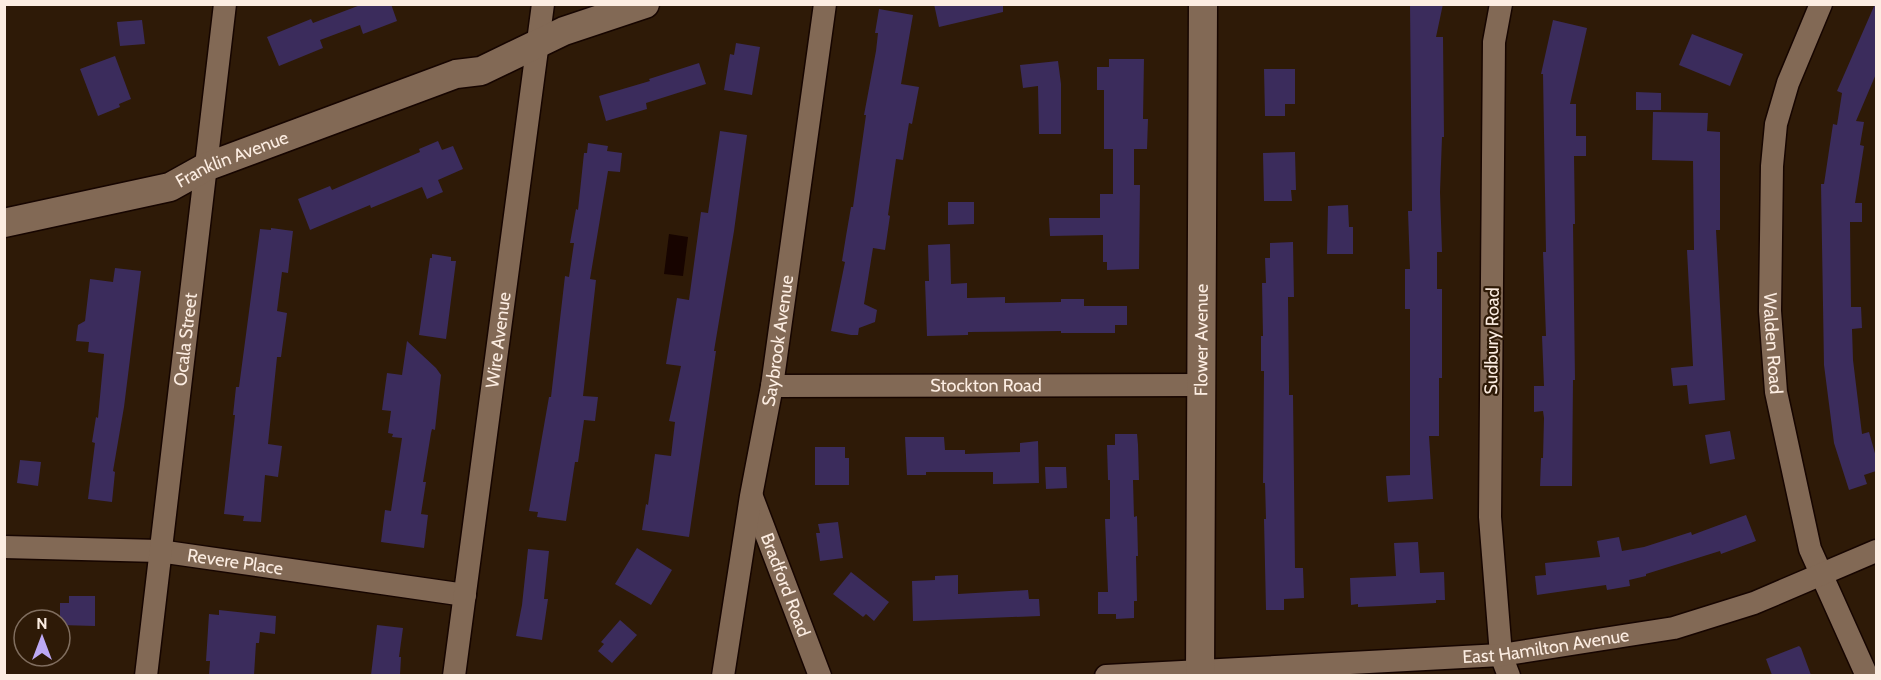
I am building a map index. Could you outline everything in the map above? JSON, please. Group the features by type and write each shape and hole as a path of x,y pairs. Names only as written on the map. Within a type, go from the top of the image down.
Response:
{"street":[{"name":"Ocala Street","path":"146,675 225,4"},
{"name":"Wire Avenue","path":"454,675 465,595 524,52 543,4"},
{"path":"524,52 564,31 645,4"},
{"name":"Saybrook Avenue","path":"723,675 772,386 825,4"},
{"name":"Flower Avenue","path":"1199,673 1203,4"},
{"name":"Sudbury Road","path":"1501,4 1494,42 1490,517 1505,665"},
{"name":"Walden Road","path":"1821,4 1788,83 1776,124 1772,166 1770,311 1776,392 1810,549 1867,675"},
{"name":"Franklin Avenue","path":"4,223 170,188 206,167 456,74 479,54 524,52"},
{"name":"Stockton Road","path":"772,386 1200,385"},
{"name":"Bradford Road","path":"752,496 820,675"},
{"name":"Revere Place","path":"4,547 159,551 465,595"},
{"name":"East Hamilton Avenue","path":"1106,675 1505,665 1674,628 1754,603 1876,551"}],"shaded area":[{"path":"669,234 688,237 683,276 664,274"}],"building":[{"path":"363,4 391,4 397,21 363,34 360,25 320,40 323,48 279,66 267,37 311,19 313,23"},
{"path":"934,4 1003,4 1003,12 939,27"},
{"path":"1410,4 1443,4 1436,37 1443,37 1444,137 1442,137 1440,192 1442,252 1437,252 1437,289 1442,289 1442,378 1439,378 1439,436 1429,436 1433,499 1388,502 1386,476 1410,475 1410,309 1405,309 1405,269 1410,269 1408,211 1412,211"},
{"path":"1875,4 1876,74 1856,121 1864,122 1860,145 1864,146 1855,203 1862,203 1862,222 1850,222 1851,307 1861,307 1862,328 1852,329 1853,360 1862,434 1869,432 1876,457 1876,471 1864,475 1867,484 1849,490 1834,443 1824,365 1821,184 1824,184 1833,124 1837,125 1842,93 1837,91"},
{"path":"879,9 913,15 901,84 919,87 912,124 909,123 903,160 896,159 885,250 873,248 864,304 877,310 875,322 859,328 858,335 851,335 831,331 845,262 842,261 851,207 853,207 866,115 864,115 876,51 878,33 875,33"},
{"path":"142,20 145,44 120,46 117,22"},
{"path":"1553,20 1587,28 1570,104 1576,104 1576,136 1586,136 1586,156 1574,156 1575,380 1573,380 1572,486 1540,486 1544,418 1543,411 1534,412 1534,386 1544,386 1542,336 1546,336 1543,252 1546,252 1543,74 1541,74"},
{"path":"1692,34 1743,54 1730,86 1679,65"},
{"path":"736,43 760,47 752,95 724,90 730,54 734,55"},
{"path":"115,56 131,99 119,104 120,107 98,116 80,69"},
{"path":"1109,59 1144,59 1143,119 1148,119 1147,149 1134,149 1134,185 1140,185 1139,269 1107,270 1107,262 1103,262 1103,235 1050,236 1049,218 1100,218 1100,194 1113,194 1113,149 1104,149 1104,90 1097,90 1097,67 1109,67"},
{"path":"1058,61 1061,84 1061,134 1039,134 1038,86 1023,88 1020,65"},
{"path":"699,63 706,84 646,103 647,109 606,121 599,96"},
{"path":"1264,69 1295,69 1295,104 1285,104 1285,116 1265,116"},
{"path":"1636,92 1661,93 1661,110 1636,110"},
{"path":"1653,112 1708,113 1707,131 1720,132 1720,230 1716,230 1725,400 1689,404 1687,385 1673,386 1671,368 1693,366 1687,250 1694,250 1693,161 1652,160"},
{"path":"720,131 747,135 714,351 716,351 689,537 642,530 655,454 671,456 675,422 669,421 681,366 666,364 677,298 689,300 701,212 708,213"},
{"path":"438,141 442,150 453,146 463,169 438,180 443,192 427,199 422,187 371,208 370,205 310,230 298,199 330,186 332,190 420,152 419,149"},
{"path":"588,143 608,146 607,151 622,153 620,172 608,171 590,279 596,280 583,396 598,397 595,421 584,420 566,521 537,517 538,512 529,511 549,397 551,397 565,276 569,277 574,243 570,243 576,209 578,210 584,153 587,153"},
{"path":"1295,152 1296,190 1291,190 1292,201 1264,201 1263,153"},
{"path":"948,202 974,202 974,224 948,225"},
{"path":"1348,205 1349,227 1353,227 1353,254 1327,254 1328,206"},
{"path":"271,228 293,231 288,273 282,272 277,311 287,313 281,357 277,357 268,444 282,446 278,477 265,475 261,522 243,521 244,516 224,514 235,415 233,415 236,387 239,387 260,229 271,230"},
{"path":"1293,242 1294,297 1288,297 1289,395 1293,395 1295,568 1303,568 1304,598 1284,599 1284,610 1266,610 1264,519 1266,519 1265,483 1263,483 1264,371 1261,371 1262,283 1266,283 1265,258 1270,258 1270,243"},
{"path":"950,244 951,284 967,283 967,298 1005,297 1005,303 1061,302 1061,299 1084,299 1084,306 1127,306 1127,325 1115,325 1115,333 968,332 968,335 927,336 925,281 929,281 928,245"},
{"path":"432,254 451,257 451,261 456,261 446,339 419,335"},
{"path":"115,268 141,271 124,407 113,471 115,472 112,502 88,499 95,443 92,442 96,417 98,418 104,354 88,352 89,342 76,341 78,325 85,321 90,279 113,282"},
{"path":"407,341 441,375 435,430 432,429 431,433 423,482 426,482 421,514 428,515 424,548 381,542 385,510 391,511 402,438 392,437 393,434 388,433 391,411 382,410 387,373 402,375"},
{"path":"1730,431 1735,459 1710,464 1705,435"},
{"path":"1115,434 1137,434 1139,480 1133,480 1134,517 1137,516 1137,601 1134,601 1134,618 1116,619 1116,614 1098,614 1098,592 1108,592 1105,519 1110,519 1110,480 1108,480 1107,445 1115,445"},
{"path":"905,437 944,437 945,450 965,450 965,454 1020,452 1020,443 1038,441 1039,483 993,484 993,472 926,472 926,475 907,475"},
{"path":"815,447 845,447 845,458 849,458 849,485 815,485"},
{"path":"20,460 41,462 38,486 17,483"},
{"path":"1045,467 1066,467 1067,488 1046,489"},
{"path":"1746,515 1756,541 1721,554 1720,551 1629,580 1630,586 1607,590 1606,585 1537,595 1535,576 1546,575 1545,563 1600,557 1597,541 1619,537 1622,551 1644,547 1691,532 1692,535"},
{"path":"838,522 843,558 820,561 816,533 820,533 818,524"},
{"path":"1418,542 1420,573 1444,572 1445,600 1436,600 1436,603 1381,606 1351,605 1350,578 1396,576 1394,543"},
{"path":"637,548 672,570 651,605 615,584"},
{"path":"528,549 549,551 544,599 548,599 542,640 516,636"},
{"path":"851,572 889,602 874,621 866,614 863,617 833,594"},
{"path":"958,575 958,594 1028,590 1029,599 1039,599 1040,616 913,621 912,581 935,580 935,576"},
{"path":"69,596 95,596 95,626 72,625 72,608 60,608 60,603 69,603"},
{"path":"219,610 276,616 275,634 260,632 259,643 256,643 254,675 209,675 210,661 206,661 209,614 219,615"},
{"path":"620,620 637,635 612,663 598,651 604,644 601,642"},
{"path":"377,625 403,628 399,657 401,657 400,675 371,675"},
{"path":"1799,646 1811,675 1772,675 1766,659"}]}
